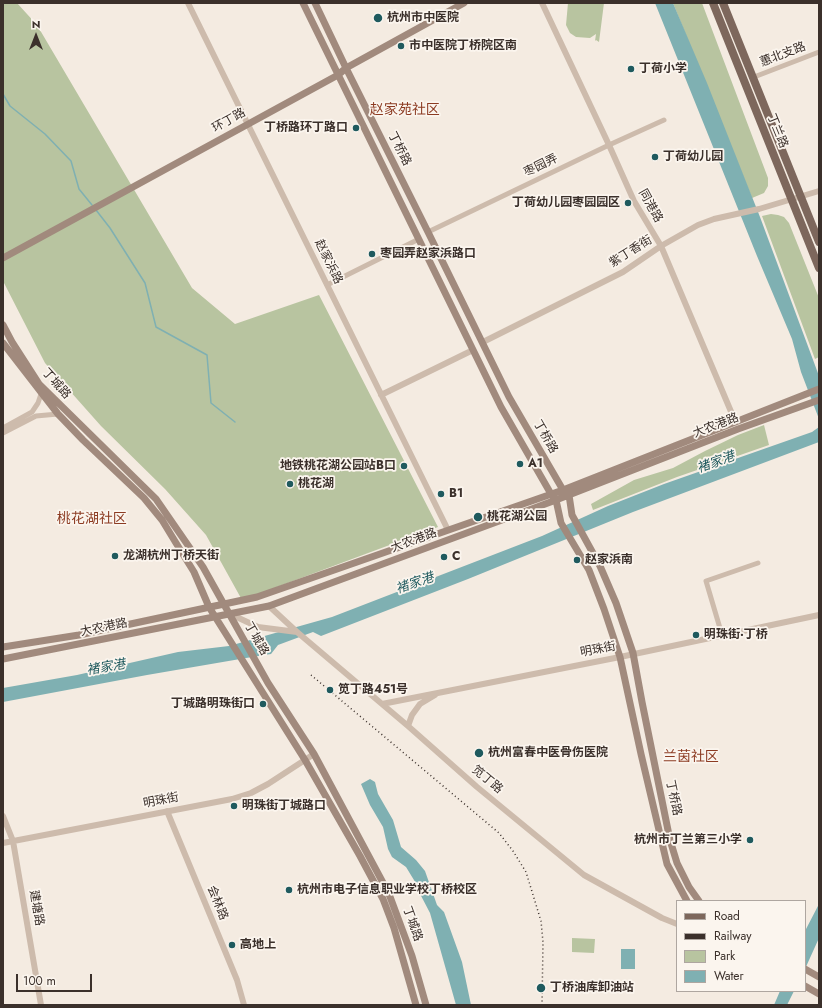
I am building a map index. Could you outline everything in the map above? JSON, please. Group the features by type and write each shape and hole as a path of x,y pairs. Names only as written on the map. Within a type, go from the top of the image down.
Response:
{"main road":[{"name":"丁桥路","path":"303,3 501,407 551,494 556,500 561,522 589,570 620,657 649,791 667,864 686,900"},
{"name":"丁桥路","path":"315,3 483,342 509,398 563,490 569,495 572,515 600,566 616,603 633,654 670,840 677,863 689,887 698,900"},
{"name":"环丁路","path":"3,258 338,75 346,68 464,3"},
{"name":"丁兰路","path":"713,3 819,268"},
{"name":"丁兰路","path":"724,3 819,242"},
{"name":"丁城路","path":"3,325 39,384 156,499 202,567 256,660 268,684 314,754 389,894 412,956 426,1005"},
{"name":"丁城路","path":"3,343 58,414 144,498 162,520 194,572 209,607 305,760 383,899 394,928 416,1005"},
{"name":"大农港路","path":"3,647 79,635 257,597 563,490 819,389"},
{"name":"大农港路","path":"3,659 269,606 556,500 738,429 816,401"},
{"path":"806,970 819,977"},
{"path":"806,987 819,994"}],"street":[{"name":"赵家浜路","path":"188,3 448,530"},
{"name":"同港路","path":"542,3 634,200 661,246 735,421"},
{"name":"蕙北支路","path":"754,77 819,52"},
{"name":"枣园弄","path":"428,232 664,120"},
{"name":"紫丁香街","path":"483,342 623,272 661,246 698,225 714,219 759,209 800,196 819,192"},
{"path":"328,285 419,239"},
{"path":"381,395 473,350"},
{"path":"3,428 32,412 38,403 41,394"},
{"path":"3,433 36,416 58,414"},
{"path":"722,635 706,581 758,563"},
{"name":"笕丁路","path":"269,606 309,643 408,726 477,787 584,875 662,918 676,924"},
{"path":"228,613 258,627 297,632"},
{"name":"明珠街","path":"382,704 620,657 819,615"},
{"path":"408,726 412,715 420,704 445,691"},
{"name":"明珠街","path":"3,842 232,799 268,784 314,754"},
{"name":"会林路","path":"167,810 236,980 244,1005"},
{"name":"建塘路","path":"3,816 13,841 42,1005"}],"green space":[{"path":"3,3 17,3 37,25 192,288 235,324 319,295 438,527 242,600 206,535 165,489 101,426 45,363 3,281"},
{"path":"568,3 604,3 599,42 596,40 595,41 596,34 590,38 576,37 570,33 566,25"},
{"path":"673,3 702,3 768,178 768,186 764,193 752,198"},
{"path":"771,214 784,217 789,223 819,298 819,357 815,359 762,216"},
{"path":"764,425 769,445 677,477 593,510 591,504 634,480 673,468 738,435"},
{"path":"572,938 595,939 594,953 572,952"}],"water":[{"path":"655,3 673,3 707,83 760,217 819,376 819,419 801,372 792,339"},
{"path":"819,427 819,442 633,512 468,579 321,636 313,632 278,645 271,654 3,702 3,688 77,675 178,652 229,646 332,617 542,536 608,506 664,484 812,432"},
{"path":"370,779 375,782 378,794 393,820 401,847 416,860 425,871 437,905 444,912 462,962 471,1005 456,1005 430,913 417,885 406,867 392,857 388,849 383,827 370,805 361,784"},
{"path":"819,904 819,938 806,967 806,929"},
{"path":"621,949 635,949 635,969 621,969"},
{"path":"780,992 794,992 787,1005 774,1005"}],"waterway":[{"path":"3,94 10,106 45,134 71,161 79,189 92,205"},
{"path":"96,210 110,228 145,283 156,327 207,355 211,403 235,422"}],"railway":[{"path":"311,675 499,833 513,851 526,872 541,921 543,942 542,1005"}],"place":[{"name":"杭州市中医院","path":"378,18"},
{"name":"市中医院丁桥院区南","path":"401,46"},
{"name":"丁荷小学","path":"631,69"},
{"name":"丁桥路环丁路口","path":"356,128"},
{"name":"丁荷幼儿园","path":"655,157"},
{"name":"丁荷幼儿园枣园园区","path":"628,203"},
{"name":"枣园弄赵家浜路口","path":"372,254"},
{"name":"A1","path":"520,464"},
{"name":"地铁桃花湖公园站B口","path":"404,466"},
{"name":"桃花湖","path":"290,484"},
{"name":"B1","path":"441,494"},
{"name":"桃花湖公园","path":"478,517"},
{"name":"龙湖杭州丁桥天街","path":"115,556"},
{"name":"C","path":"444,557"},
{"name":"赵家浜南","path":"577,560"},
{"name":"明珠街·丁桥","path":"696,635"},
{"name":"笕丁路451号","path":"330,690"},
{"name":"丁城路明珠街口","path":"263,704"},
{"name":"杭州富春中医骨伤医院","path":"479,753"},
{"name":"明珠街丁城路口","path":"234,806"},
{"name":"杭州市丁兰第三小学","path":"750,840"},
{"name":"杭州市电子信息职业学校丁桥校区","path":"289,890"},
{"name":"高地上","path":"232,945"},
{"name":"丁桥油库卸油站","path":"541,988"}],"district":[{"name":"赵家苑社区","path":"405,111"},
{"name":"桃花湖社区","path":"92,520"},
{"name":"兰茵社区","path":"691,758"}],"water label":[{"name":"褚家港","path":"716,463"},
{"name":"褚家港","path":"415,584"},
{"name":"褚家港","path":"106,668"}]}
